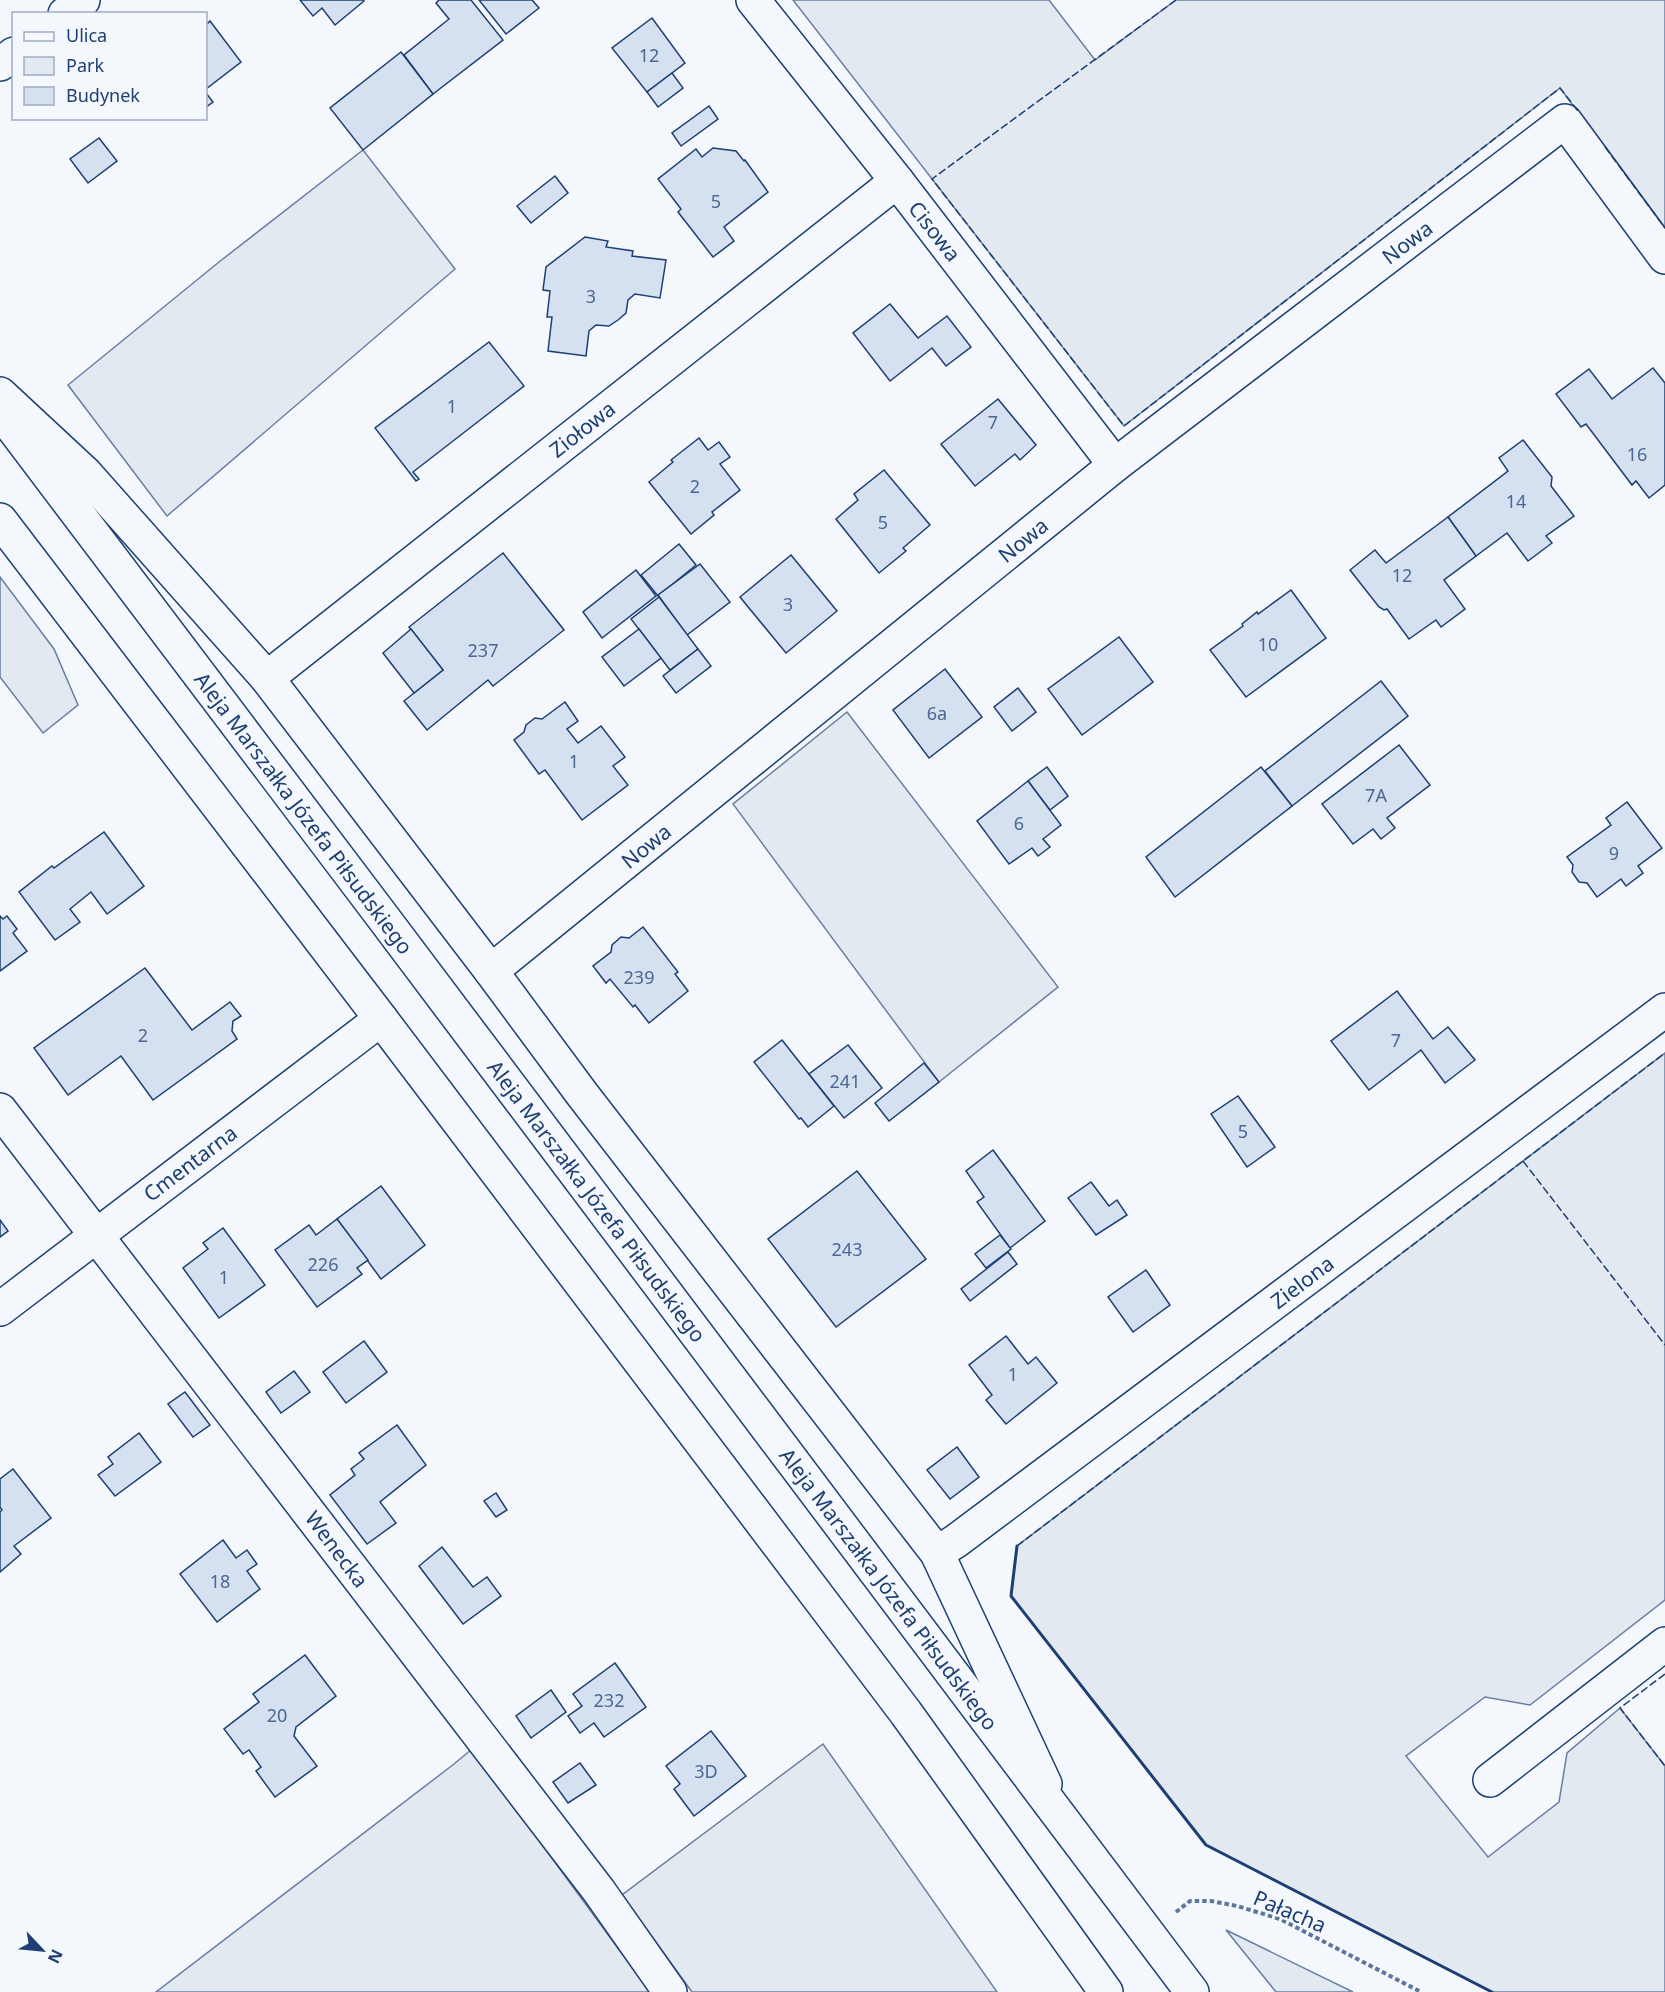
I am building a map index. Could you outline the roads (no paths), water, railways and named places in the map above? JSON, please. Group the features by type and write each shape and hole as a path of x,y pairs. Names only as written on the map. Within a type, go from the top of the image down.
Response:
{"street":[{"path":"68,12 83,0"},
{"name":"Cisowa","path":"753,0 897,181 1115,465"},
{"name":"Nowa","path":"491,971 1115,465 1565,121 1665,257"},
{"name":"Ziołowa","path":"267,678 897,181"},
{"path":"0,394 85,473 267,678 589,1103 937,1553 1060,1817"},
{"name":"Aleja Marszałka Józefa Piłsudskiego","path":"0,411 1192,1992"},
{"path":"0,520 381,1018 906,1713 1106,1992"},
{"name":"Zielona","path":"937,1553 1665,1010"},
{"name":"Cmentarna","path":"0,1309 381,1018"},
{"name":"Wenecka","path":"0,1110 599,1891 670,1992"},
{"path":"1490,1780 1665,1644"}]}
